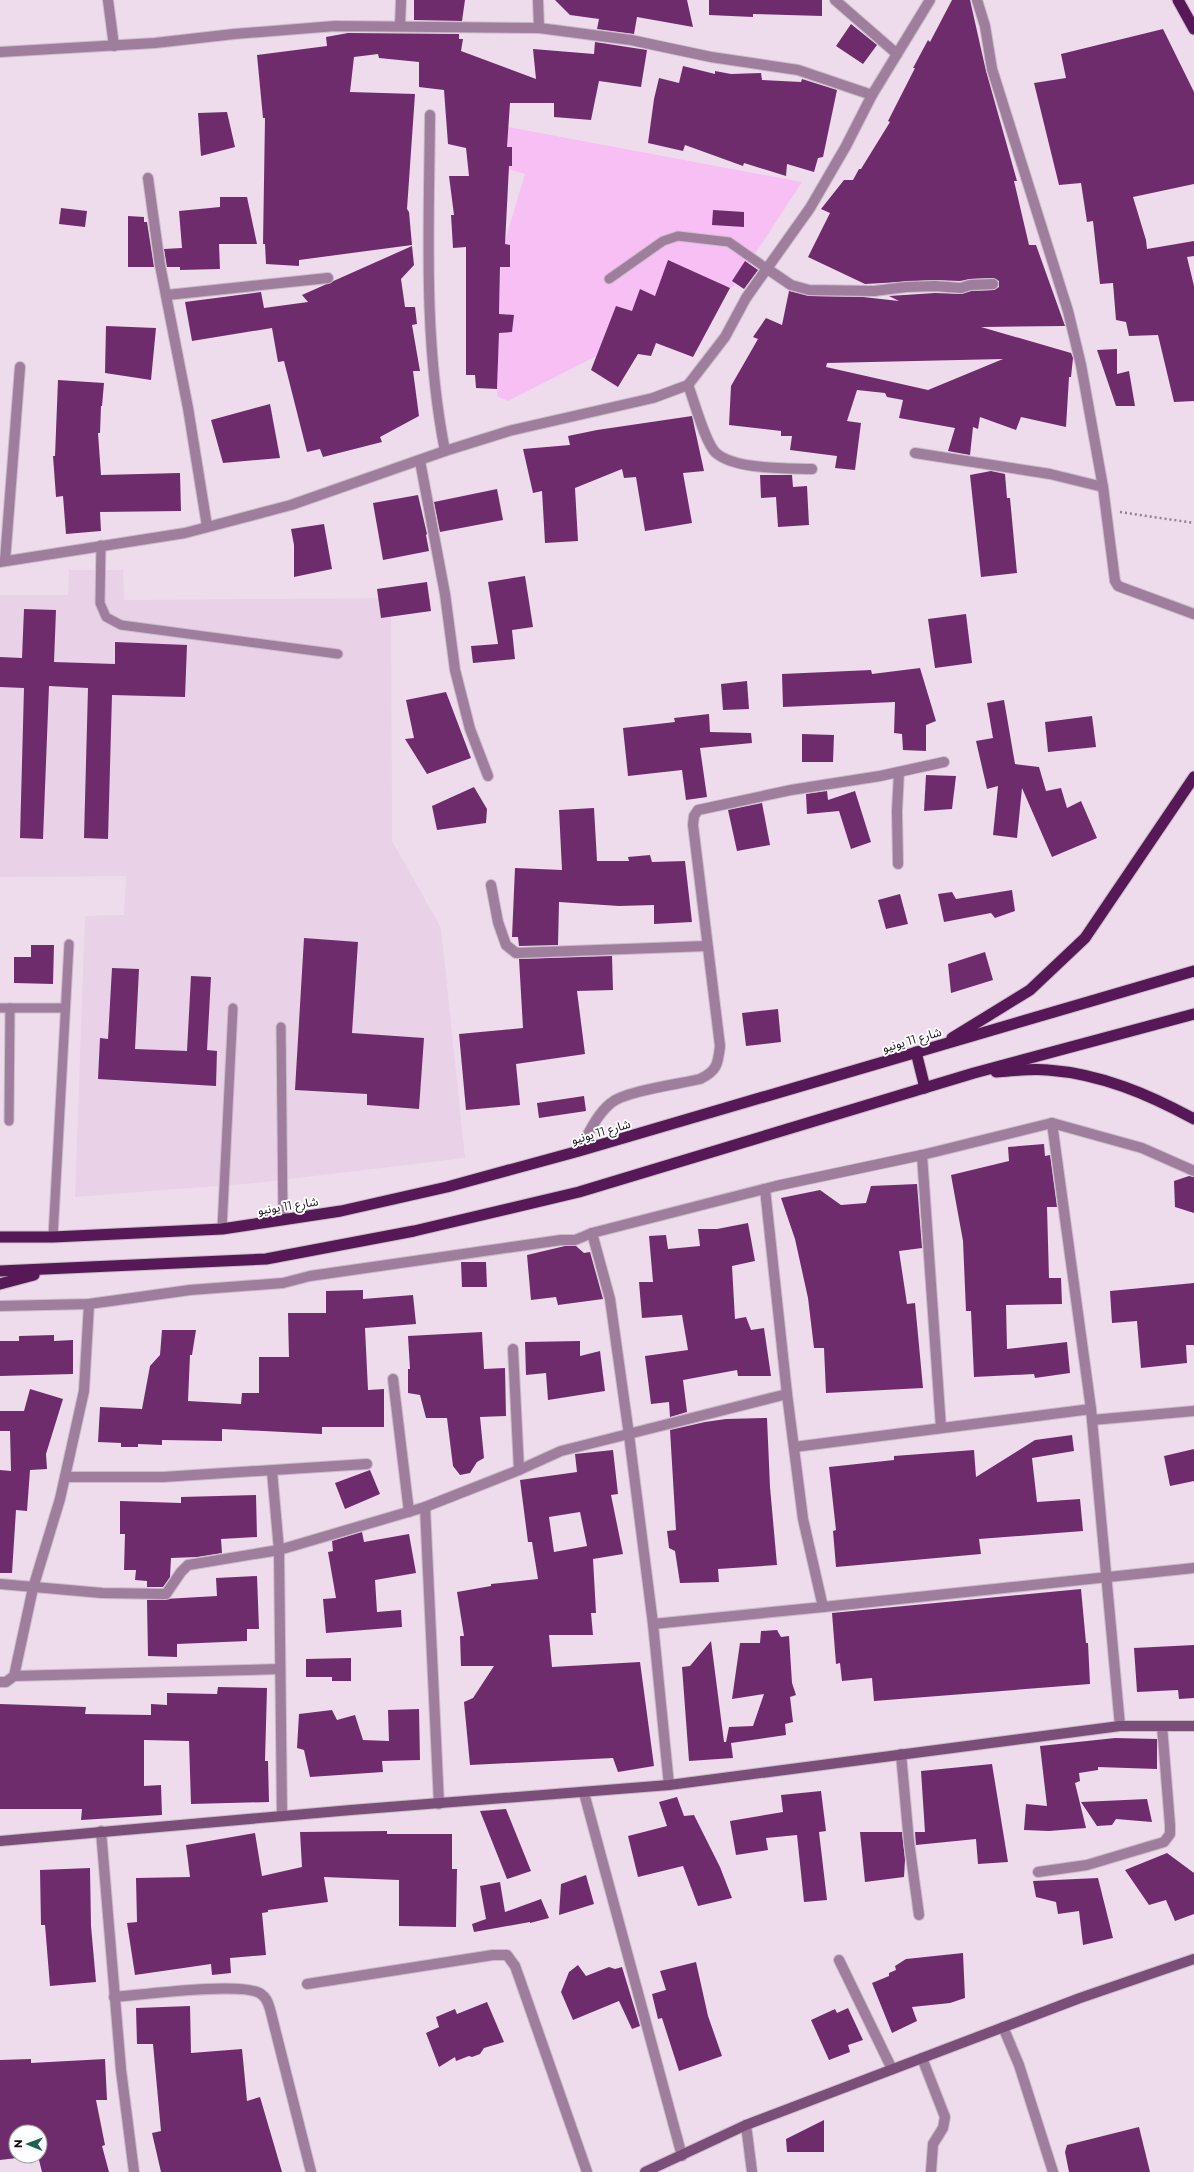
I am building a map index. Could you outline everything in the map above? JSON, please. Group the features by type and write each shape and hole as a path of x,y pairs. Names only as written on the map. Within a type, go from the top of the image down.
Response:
{"highway":[{"path":"1178,0 1194,29"},
{"path":"938,1046 1030,990 1085,938 1194,778"},
{"name":"شارع 11 يونيو","path":"0,1237 53,1237 222,1229 341,1211 447,1187 579,1152 1194,971"},
{"path":"0,1271 56,1270 266,1259 414,1231 579,1192 974,1073 1194,1014"},
{"path":"916,1052 925,1088"},
{"path":"974,1073 1047,1070 1100,1078 1135,1090 1194,1119"},
{"path":"0,1284 56,1270"}],"main road":[{"path":"0,1841 100,1831 669,1785 1120,1726 1194,1726"},
{"path":"645,2172 746,2125 1080,1998 1194,1960"}],"street":[{"path":"108,0 114,46"},
{"path":"400,26 401,0"},
{"path":"538,0 539,28"},
{"path":"835,0 897,54"},
{"path":"20,367 2,562 185,532 291,505 420,461 444,451 509,431 653,398 688,385 725,337 746,298 810,208 846,146 872,95 930,0"},
{"path":"977,0 985,26 992,69 1068,311 1081,365 1106,510 1113,572 1118,586 1194,614"},
{"path":"0,52 114,46 335,26 539,28 631,40 711,57 798,70 872,95"},
{"path":"430,115 428,293 436,410 444,451"},
{"path":"148,178 153,220 207,526"},
{"path":"766,268 792,285 809,290 874,291 906,287 935,286 961,288 970,285 993,284"},
{"path":"167,295 328,278"},
{"path":"688,385 707,436 717,453 746,464 769,468 812,469"},
{"path":"915,452 1050,474 1102,487"},
{"path":"420,461 460,693 470,728 488,776"},
{"path":"579,1152 596,1121 605,1109 618,1098 700,1079 712,1074 718,1062 720,1046 693,825 694,816 698,810 792,790 899,772 944,762"},
{"path":"898,864 897,811 899,772"},
{"path":"491,885 498,922 506,945 516,953 707,946"},
{"path":"1052,1123 1091,1409 1108,1578 1120,1726"},
{"path":"0,1306 89,1304 190,1290 283,1283 310,1276 561,1240 575,1240 592,1233 765,1189 922,1155 1052,1123 1142,1148 1194,1170"},
{"path":"922,1155 941,1428"},
{"path":"765,1189 787,1394 803,1520 823,1607"},
{"path":"592,1233 610,1299 629,1435 653,1624 669,1785"},
{"path":"14,1676 34,1588 65,1477 84,1391 89,1304"},
{"path":"513,1349 519,1470"},
{"path":"392,1379 409,1512"},
{"path":"0,1584 102,1593 166,1594 181,1572 188,1565 279,1550 425,1507 519,1470 561,1451 787,1394"},
{"path":"794,1448 1091,1409"},
{"path":"1092,1420 1194,1410"},
{"path":"65,1477 163,1477 368,1464"},
{"path":"272,1471 279,1550 282,1816"},
{"path":"425,1507 439,1804"},
{"path":"653,1624 1194,1568"},
{"path":"0,1682 6,1682 14,1676 280,1669"},
{"path":"1038,1872 1087,1865 1164,1842 1170,1834 1170,1825 1162,1726"},
{"path":"900,1754 909,1842 919,1915"},
{"path":"584,1792 682,2156"},
{"path":"100,1831 120,2070 134,2172"},
{"path":"307,1984 493,1955 507,1956 515,1966 586,2172"},
{"path":"840,1960 892,2069"},
{"path":"114,1997 240,1988 260,1993 266,1998 311,2172"},
{"path":"1003,2027 1019,2065 1042,2143 1054,2172"},
{"path":"922,2058 945,2117 943,2128 933,2144 931,2172"},
{"path":"746,2125 752,2172"}],"lane":[{"path":"610,280 663,241 678,236 729,242 766,268"},
{"path":"101,545 100,603 106,617 121,625 338,654"},
{"path":"53,1237 69,944"},
{"path":"0,1008 65,1008"},
{"path":"9,1121 10,1008"},
{"path":"222,1229 233,1008"},
{"path":"281,1027 283,1220"}],"path":[{"path":"1106,510 1194,523"}],"shaded area":[{"path":"508,127 802,182 734,286 508,401 497,396 501,254 525,174 503,168"},
{"path":"69,570 123,570 124,600 391,598 392,841 441,928 465,1158 256,1183 75,1197 85,916 124,915 126,876 0,877 0,595 68,595"}],"building":[{"path":"414,0 465,0 462,21 414,20"},
{"path":"555,0 687,0 693,27 637,17 634,34 597,29 599,19 570,15"},
{"path":"709,0 822,0 822,16 753,14 753,17 709,15"},
{"path":"952,0 970,0 986,71 1017,181 1014,181 1029,245 1036,245 1065,326 981,327 1071,353 1073,358 1071,377 1069,377 1066,427 1021,417 1016,430 980,417 978,429 973,427 970,455 948,451 955,428 899,418 903,400 887,397 885,393 857,390 847,421 861,423 855,470 835,468 837,456 790,450 792,436 781,436 781,431 729,425 731,386 758,339 753,337 766,318 782,325 789,291 809,296 863,297 899,301 889,296 935,293 961,294 971,291 994,290 999,287 999,281 993,278 960,281 935,280 865,284 808,257 830,213 821,209 844,180 853,180 859,169 861,169 890,122 888,121 915,68 913,68 928,40 930,42","holes":["1003,359 928,390 826,367 827,363"]},
{"path":"851,24 877,45 863,64 836,46"},
{"path":"1163,29 1194,92 1194,184 1133,197 1146,240 1147,249 1194,241 1194,256 1187,257 1194,286 1194,401 1174,402 1158,335 1129,336 1126,322 1116,320 1113,283 1100,284 1093,221 1087,222 1081,183 1059,185 1034,83 1066,78 1061,54"},
{"path":"348,33 459,34 459,39 463,39 461,51 536,79 533,49 594,54 595,42 647,50 641,87 599,81 591,120 554,117 554,103 510,103 507,147 512,147 512,166 509,166 505,244 510,245 510,267 500,267 499,314 514,315 512,332 499,333 497,389 476,388 475,375 466,375 466,247 453,248 451,215 454,215 449,176 469,176 466,148 448,144 444,90 419,87 419,62 379,58 378,54 354,57 350,92 415,94 407,209 409,212 412,245 299,260 299,266 266,264 265,244 263,244 265,118 263,118 257,55 327,46 326,37"},
{"path":"683,66 715,74 715,71 731,74 761,73 762,80 801,82 802,79 837,90 823,157 818,158 814,172 787,164 786,176 744,163 743,166 685,145 683,151 648,143 654,99 659,78 679,83"},
{"path":"227,112 235,147 201,156 198,113"},
{"path":"220,197 247,197 257,244 219,244 220,269 180,270 180,267 167,267 164,249 182,248 179,211 220,207"},
{"path":"61,208 87,211 85,227 59,224"},
{"path":"713,210 744,212 744,227 712,225"},
{"path":"128,216 144,217 144,222 147,222 154,267 128,267"},
{"path":"412,246 414,265 401,279 405,307 415,307 417,324 412,325 420,371 413,371 419,416 380,437 382,442 323,457 320,449 307,452 284,361 278,362 272,328 192,341 185,302 261,292 264,308 308,302 302,295"},
{"path":"668,260 730,288 693,357 656,343 651,356 638,354 618,387 591,370 616,306 632,311 640,289 655,296"},
{"path":"745,261 758,270 744,289 732,281"},
{"path":"106,326 156,328 151,380 105,373"},
{"path":"1117,349 1117,374 1129,371 1135,406 1116,406 1097,350"},
{"path":"58,380 104,383 100,433 98,433 101,475 180,473 181,511 100,512 101,531 66,534 63,496 56,497 53,456 55,456"},
{"path":"270,404 280,458 223,463 211,420"},
{"path":"692,416 704,471 683,473 692,523 645,531 636,477 624,478 622,469 575,488 578,541 545,543 542,491 533,493 523,449 570,445 568,436 597,430"},
{"path":"991,471 1005,474 1007,498 1010,498 1017,573 981,577 970,475"},
{"path":"760,475 792,475 793,487 807,486 809,525 778,527 776,497 761,498"},
{"path":"497,489 503,520 440,532 434,502"},
{"path":"418,495 427,534 429,551 383,560 373,503"},
{"path":"324,524 332,569 294,577 294,545 291,529"},
{"path":"525,576 533,627 512,630 515,659 473,663 471,646 498,644 488,582"},
{"path":"427,582 431,611 381,618 377,589"},
{"path":"24,609 56,610 54,662 115,664 115,642 187,645 185,697 112,695 108,839 84,838 88,688 49,686 43,839 20,838 24,688 0,687 0,657 22,658"},
{"path":"966,614 972,663 935,668 928,619"},
{"path":"920,668 936,721 926,725 926,751 903,750 902,734 894,733 895,702 783,707 782,674 871,670 872,674"},
{"path":"747,681 749,709 723,710 721,684"},
{"path":"446,692 471,758 427,774 405,739 414,738 406,700"},
{"path":"1004,700 1015,764 1039,767 1046,791 1061,788 1067,808 1081,801 1097,838 1052,857 1022,788 1017,838 993,835 998,786 987,789 976,741 993,738 987,703"},
{"path":"709,714 710,732 751,733 752,743 700,748 707,797 686,800 682,770 628,776 623,728 675,722 674,718"},
{"path":"1092,716 1096,747 1048,752 1045,722"},
{"path":"802,734 834,735 833,762 802,762"},
{"path":"926,775 956,776 952,809 924,811"},
{"path":"474,787 487,809 486,823 437,830 432,806"},
{"path":"827,791 828,800 855,791 871,842 851,849 839,811 807,814 806,794"},
{"path":"762,803 770,845 737,851 728,810"},
{"path":"594,808 597,861 629,861 628,857 650,855 652,862 685,861 692,922 654,924 654,905 619,906 559,902 558,945 519,946 518,937 512,937 515,868 562,870 559,810"},
{"path":"1012,890 1015,911 995,918 991,913 944,922 938,894 952,892 956,899"},
{"path":"900,894 908,924 886,929 878,900"},
{"path":"304,938 358,942 352,1033 424,1038 419,1109 367,1105 367,1094 295,1090"},
{"path":"31,945 54,945 53,984 14,983 14,957 31,957"},
{"path":"985,952 993,980 951,993 948,964"},
{"path":"612,956 613,990 577,991 585,1054 516,1064 520,1105 466,1110 459,1034 523,1028 519,959"},
{"path":"112,968 139,969 135,1049 187,1051 191,976 211,977 207,1050 217,1051 216,1086 98,1079 100,1038 108,1039"},
{"path":"778,1009 781,1042 746,1046 742,1013"},
{"path":"584,1096 586,1111 539,1118 537,1103"},
{"path":"1044,1144 1045,1156 1050,1155 1057,1207 1047,1207 1049,1278 1061,1278 1062,1304 1006,1305 1007,1349 1067,1342 1070,1373 1035,1378 1034,1374 974,1377 971,1311 966,1311 963,1241 951,1175 1009,1161 1008,1147"},
{"path":"1189,1176 1194,1177 1194,1213 1175,1207 1174,1181"},
{"path":"917,1184 922,1248 899,1251 907,1304 915,1303 923,1388 826,1393 824,1348 814,1348 808,1298 795,1239 781,1198 820,1190 841,1205 866,1203 871,1186"},
{"path":"748,1223 755,1261 732,1266 735,1319 746,1317 751,1330 764,1328 771,1376 738,1376 737,1370 683,1380 687,1412 670,1417 669,1402 651,1404 645,1356 688,1350 682,1315 642,1318 639,1282 653,1282 649,1236 666,1235 668,1249 700,1246 698,1229 717,1229"},
{"path":"565,1246 576,1246 584,1253 590,1252 603,1299 558,1305 556,1297 531,1300 527,1255"},
{"path":"461,1262 486,1262 487,1287 462,1287"},
{"path":"1194,1283 1194,1345 1186,1345 1187,1363 1141,1368 1137,1321 1112,1323 1110,1291"},
{"path":"363,1290 363,1299 413,1295 416,1324 365,1328 368,1390 384,1389 384,1427 322,1427 322,1434 222,1429 222,1441 162,1440 162,1445 138,1444 138,1447 121,1447 121,1443 98,1442 100,1407 142,1409 150,1366 160,1355 162,1330 196,1330 192,1355 190,1355 188,1401 241,1404 242,1393 259,1393 259,1357 289,1357 288,1313 326,1313 326,1291"},
{"path":"482,1332 484,1369 505,1368 506,1416 480,1417 484,1458 477,1462 470,1473 460,1475 453,1466 447,1418 426,1418 420,1395 408,1393 408,1369 410,1369 408,1336"},
{"path":"54,1335 54,1341 73,1340 73,1374 0,1376 0,1341 19,1341 19,1336"},
{"path":"580,1341 580,1356 600,1351 605,1391 548,1400 546,1373 526,1375 525,1342"},
{"path":"30,1389 63,1399 46,1454 47,1469 30,1470 27,1511 16,1510 12,1573 0,1573 0,1470 11,1471 10,1431 0,1431 0,1411 24,1411"},
{"path":"767,1418 770,1487 777,1565 718,1569 719,1582 680,1583 675,1551 669,1548 667,1531 676,1530 670,1430 726,1419"},
{"path":"1072,1435 1074,1451 1032,1458 1037,1502 1080,1499 1083,1531 979,1539 981,1554 836,1567 833,1531 836,1530 829,1467 894,1460 894,1456 974,1450 976,1477 1035,1440"},
{"path":"1194,1449 1194,1481 1170,1486 1164,1456"},
{"path":"613,1450 618,1494 611,1495 623,1554 593,1559 596,1613 591,1613 593,1635 549,1635 552,1667 640,1662 654,1766 618,1772 613,1758 470,1765 464,1702 473,1698 494,1666 461,1666 460,1636 464,1636 457,1592 491,1586 491,1584 538,1579 532,1542 528,1542 520,1480 577,1472 575,1454","holes":["580,1512 587,1546 554,1552 549,1517"]},
{"path":"370,1470 380,1494 345,1509 335,1483"},
{"path":"256,1495 257,1537 221,1539 222,1553 197,1557 171,1558 170,1577 163,1587 147,1587 147,1581 135,1580 136,1570 124,1570 125,1534 120,1534 120,1501 181,1503 181,1497"},
{"path":"362,1532 364,1542 409,1534 416,1573 375,1580 377,1612 401,1610 402,1627 326,1633 323,1599 336,1598 328,1552 333,1551 332,1541"},
{"path":"257,1576 259,1629 247,1629 247,1641 177,1644 177,1657 148,1656 147,1600 217,1596 216,1578"},
{"path":"1081,1589 1086,1643 1088,1643 1090,1684 874,1701 872,1678 842,1681 840,1663 836,1664 832,1613"},
{"path":"777,1630 781,1637 789,1636 792,1683 796,1695 790,1697 793,1722 785,1724 786,1735 731,1743 733,1758 689,1761 682,1667 690,1666 711,1641 724,1742 726,1742 729,1727 753,1726 764,1694 732,1699 740,1643 760,1643 761,1631"},
{"path":"1194,1645 1194,1698 1179,1699 1178,1690 1137,1692 1134,1648"},
{"path":"351,1658 351,1681 332,1681 332,1677 306,1677 306,1659"},
{"path":"218,1687 267,1688 265,1761 268,1761 269,1802 191,1804 189,1741 144,1740 144,1786 161,1785 162,1815 81,1820 82,1809 0,1809 0,1704 86,1707 85,1714 151,1715 151,1704 167,1705 167,1693 217,1694"},
{"path":"419,1709 420,1760 382,1761 383,1772 310,1777 304,1750 297,1748 299,1714 332,1710 337,1720 355,1715 363,1740 389,1741 388,1710"},
{"path":"1115,1738 1157,1739 1157,1769 1098,1767 1098,1770 1079,1773 1080,1781 1075,1783 1086,1828 1049,1831 1024,1830 1026,1804 1047,1806 1040,1746"},
{"path":"992,1764 1008,1862 978,1864 976,1839 916,1845 915,1832 925,1832 921,1771"},
{"path":"821,1791 826,1831 819,1832 827,1900 804,1902 797,1835 766,1838 768,1850 736,1855 730,1821 783,1812 781,1795"},
{"path":"677,1797 684,1816 694,1815 720,1867 732,1898 698,1906 683,1866 638,1877 628,1836 667,1826 659,1802"},
{"path":"1147,1799 1152,1822 1116,1819 1112,1825 1097,1826 1081,1802"},
{"path":"506,1809 531,1871 507,1879 480,1811"},
{"path":"387,1831 387,1834 452,1834 452,1869 457,1869 456,1927 399,1926 399,1880 324,1877 328,1902 268,1910 268,1912 262,1913 266,1955 230,1958 231,1973 212,1975 211,1964 135,1975 127,1923 137,1922 136,1878 190,1877 186,1845 255,1833 262,1876 302,1867 300,1832"},
{"path":"860,1832 902,1832 905,1860 904,1877 865,1882"},
{"path":"1167,1853 1194,1873 1194,1914 1175,1921 1166,1900 1149,1905 1125,1870"},
{"path":"90,1868 91,1926 96,1982 50,1986 45,1925 41,1925 40,1870"},
{"path":"586,1875 594,1904 559,1915 561,1884"},
{"path":"1098,1878 1113,1938 1083,1945 1079,1911 1058,1914 1056,1902 1036,1897 1033,1881"},
{"path":"500,1882 505,1912 541,1899 549,1918 530,1923 474,1932 472,1924 486,1919 480,1886"},
{"path":"963,1953 965,1998 950,2003 912,2007 917,2021 892,2033 872,1983 889,1976 889,1973 896,1970 895,1966 906,1959"},
{"path":"696,1962 708,2016 722,2056 679,2071 662,2018 658,2019 652,1994 666,1990 660,1971"},
{"path":"578,1965 586,1976 609,1967 615,1969 622,1967 640,2026 632,2029 619,2001 573,2020 561,1992 569,1972"},
{"path":"487,2002 504,2042 484,2048 480,2054 472,2057 469,2056 456,2061 455,2057 439,2067 426,2033 439,2027 436,2017 455,2009 457,2014"},
{"path":"190,2006 191,2053 242,2049 247,2101 260,2097 282,2172 161,2172 152,2133 161,2131 153,2044 137,2044 136,2008"},
{"path":"848,2008 863,2040 848,2045 850,2052 829,2060 811,2020 835,2009 837,2013"},
{"path":"31,2059 31,2063 105,2059 107,2100 96,2100 105,2145 102,2146 109,2172 42,2172 40,2164 48,2164 48,2124 8,2124 8,2159 0,2160 0,2060"},
{"path":"824,2120 824,2152 787,2152 786,2139"},
{"path":"1139,2127 1150,2172 1069,2172 1065,2152 1067,2145"}]}
